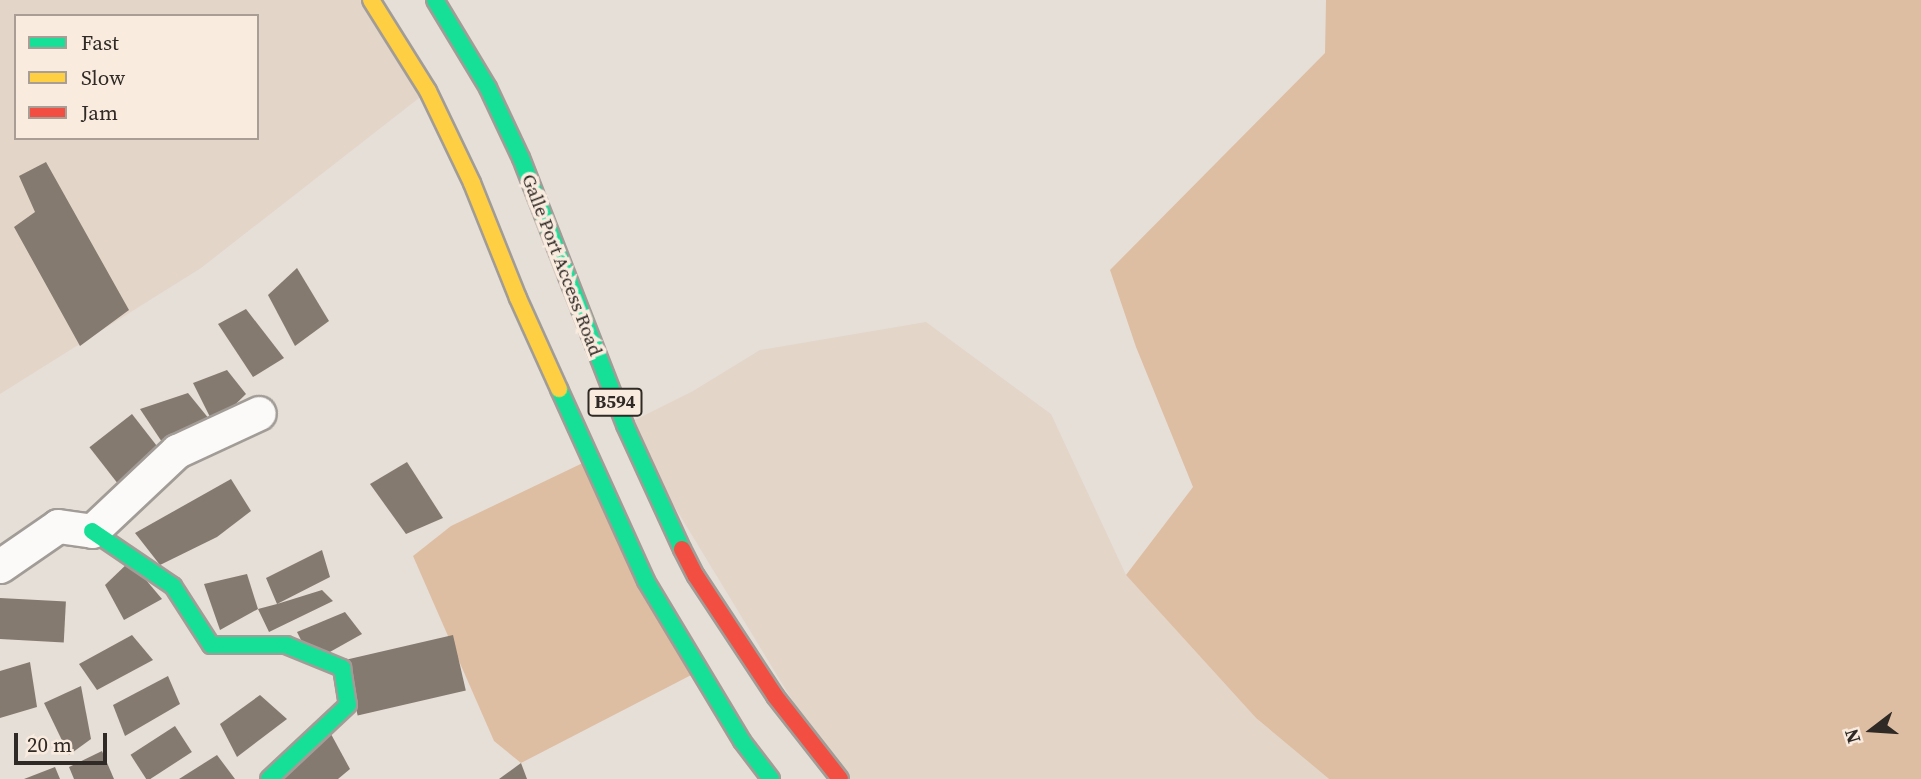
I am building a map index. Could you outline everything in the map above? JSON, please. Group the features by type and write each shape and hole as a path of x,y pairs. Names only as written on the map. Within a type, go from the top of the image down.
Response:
{"main road":[{"name":"B594","path":"371,0 428,92 472,183 540,348 646,581 742,741 771,779"},
{"name":"Galle Port Access Road","path":"435,0 488,88 521,158 625,425 664,514 696,576 752,663 840,779"},
{"path":"92,531 173,586 211,645 286,645 342,668 348,705 269,779"}],"street":[{"path":"0,566 58,526 92,531 177,451 259,412"}],"shaded area":[{"path":"0,0 371,0 428,91 201,268 0,394"},
{"path":"1326,0 1921,0 1921,779 1329,779 1256,718 1126,575 1193,487 1136,347 1110,270 1325,53"},
{"path":"926,322 1051,414 1126,575 1256,718 1329,779 840,779 625,425 693,391 760,350"},
{"path":"589,460 699,671 521,763 494,741 413,556 451,526"}],"building":[{"path":"46,162 129,310 80,346 14,227 35,212 19,176"},
{"path":"297,268 329,321 295,346 268,295"},
{"path":"246,309 284,358 253,377 218,324"},
{"path":"227,370 246,394 214,425 193,383"},
{"path":"188,393 214,425 176,463 140,409"},
{"path":"132,414 167,459 125,492 89,447"},
{"path":"407,462 443,518 406,534 370,484"},
{"path":"231,479 251,511 217,537 160,565 135,533"},
{"path":"322,550 330,577 277,604 266,578"},
{"path":"130,561 162,599 124,620 105,585"},
{"path":"247,574 258,609 220,630 204,584"},
{"path":"322,590 333,601 269,632 258,609"},
{"path":"0,598 66,601 64,642 0,639"},
{"path":"345,612 362,634 312,662 297,632"},
{"path":"132,635 153,660 97,690 79,664"},
{"path":"453,635 466,691 358,716 345,660"},
{"path":"30,662 37,707 0,718 0,671"},
{"path":"168,676 180,704 125,736 113,705"},
{"path":"81,686 91,739 69,755 44,703"},
{"path":"260,695 287,719 237,757 220,724"},
{"path":"325,723 350,769 338,779 270,779"},
{"path":"175,726 192,752 150,779 146,779 131,755"},
{"path":"102,751 114,779 74,779 69,767"},
{"path":"217,755 235,779 179,779"},
{"path":"521,763 527,779 499,779"},
{"path":"55,767 60,779 24,779"}],"traffic: fast":[{"path":"435,0 488,88 521,158 625,425 682,549"},
{"path":"559,389 646,581 742,741 771,779"},
{"path":"92,531 173,586 211,645 286,645 342,668 348,705 269,779"}],"traffic: slow":[{"path":"371,0 428,91 472,183 518,298 559,389"}],"traffic: jam":[{"path":"682,549 696,576 775,696 840,779"}]}
